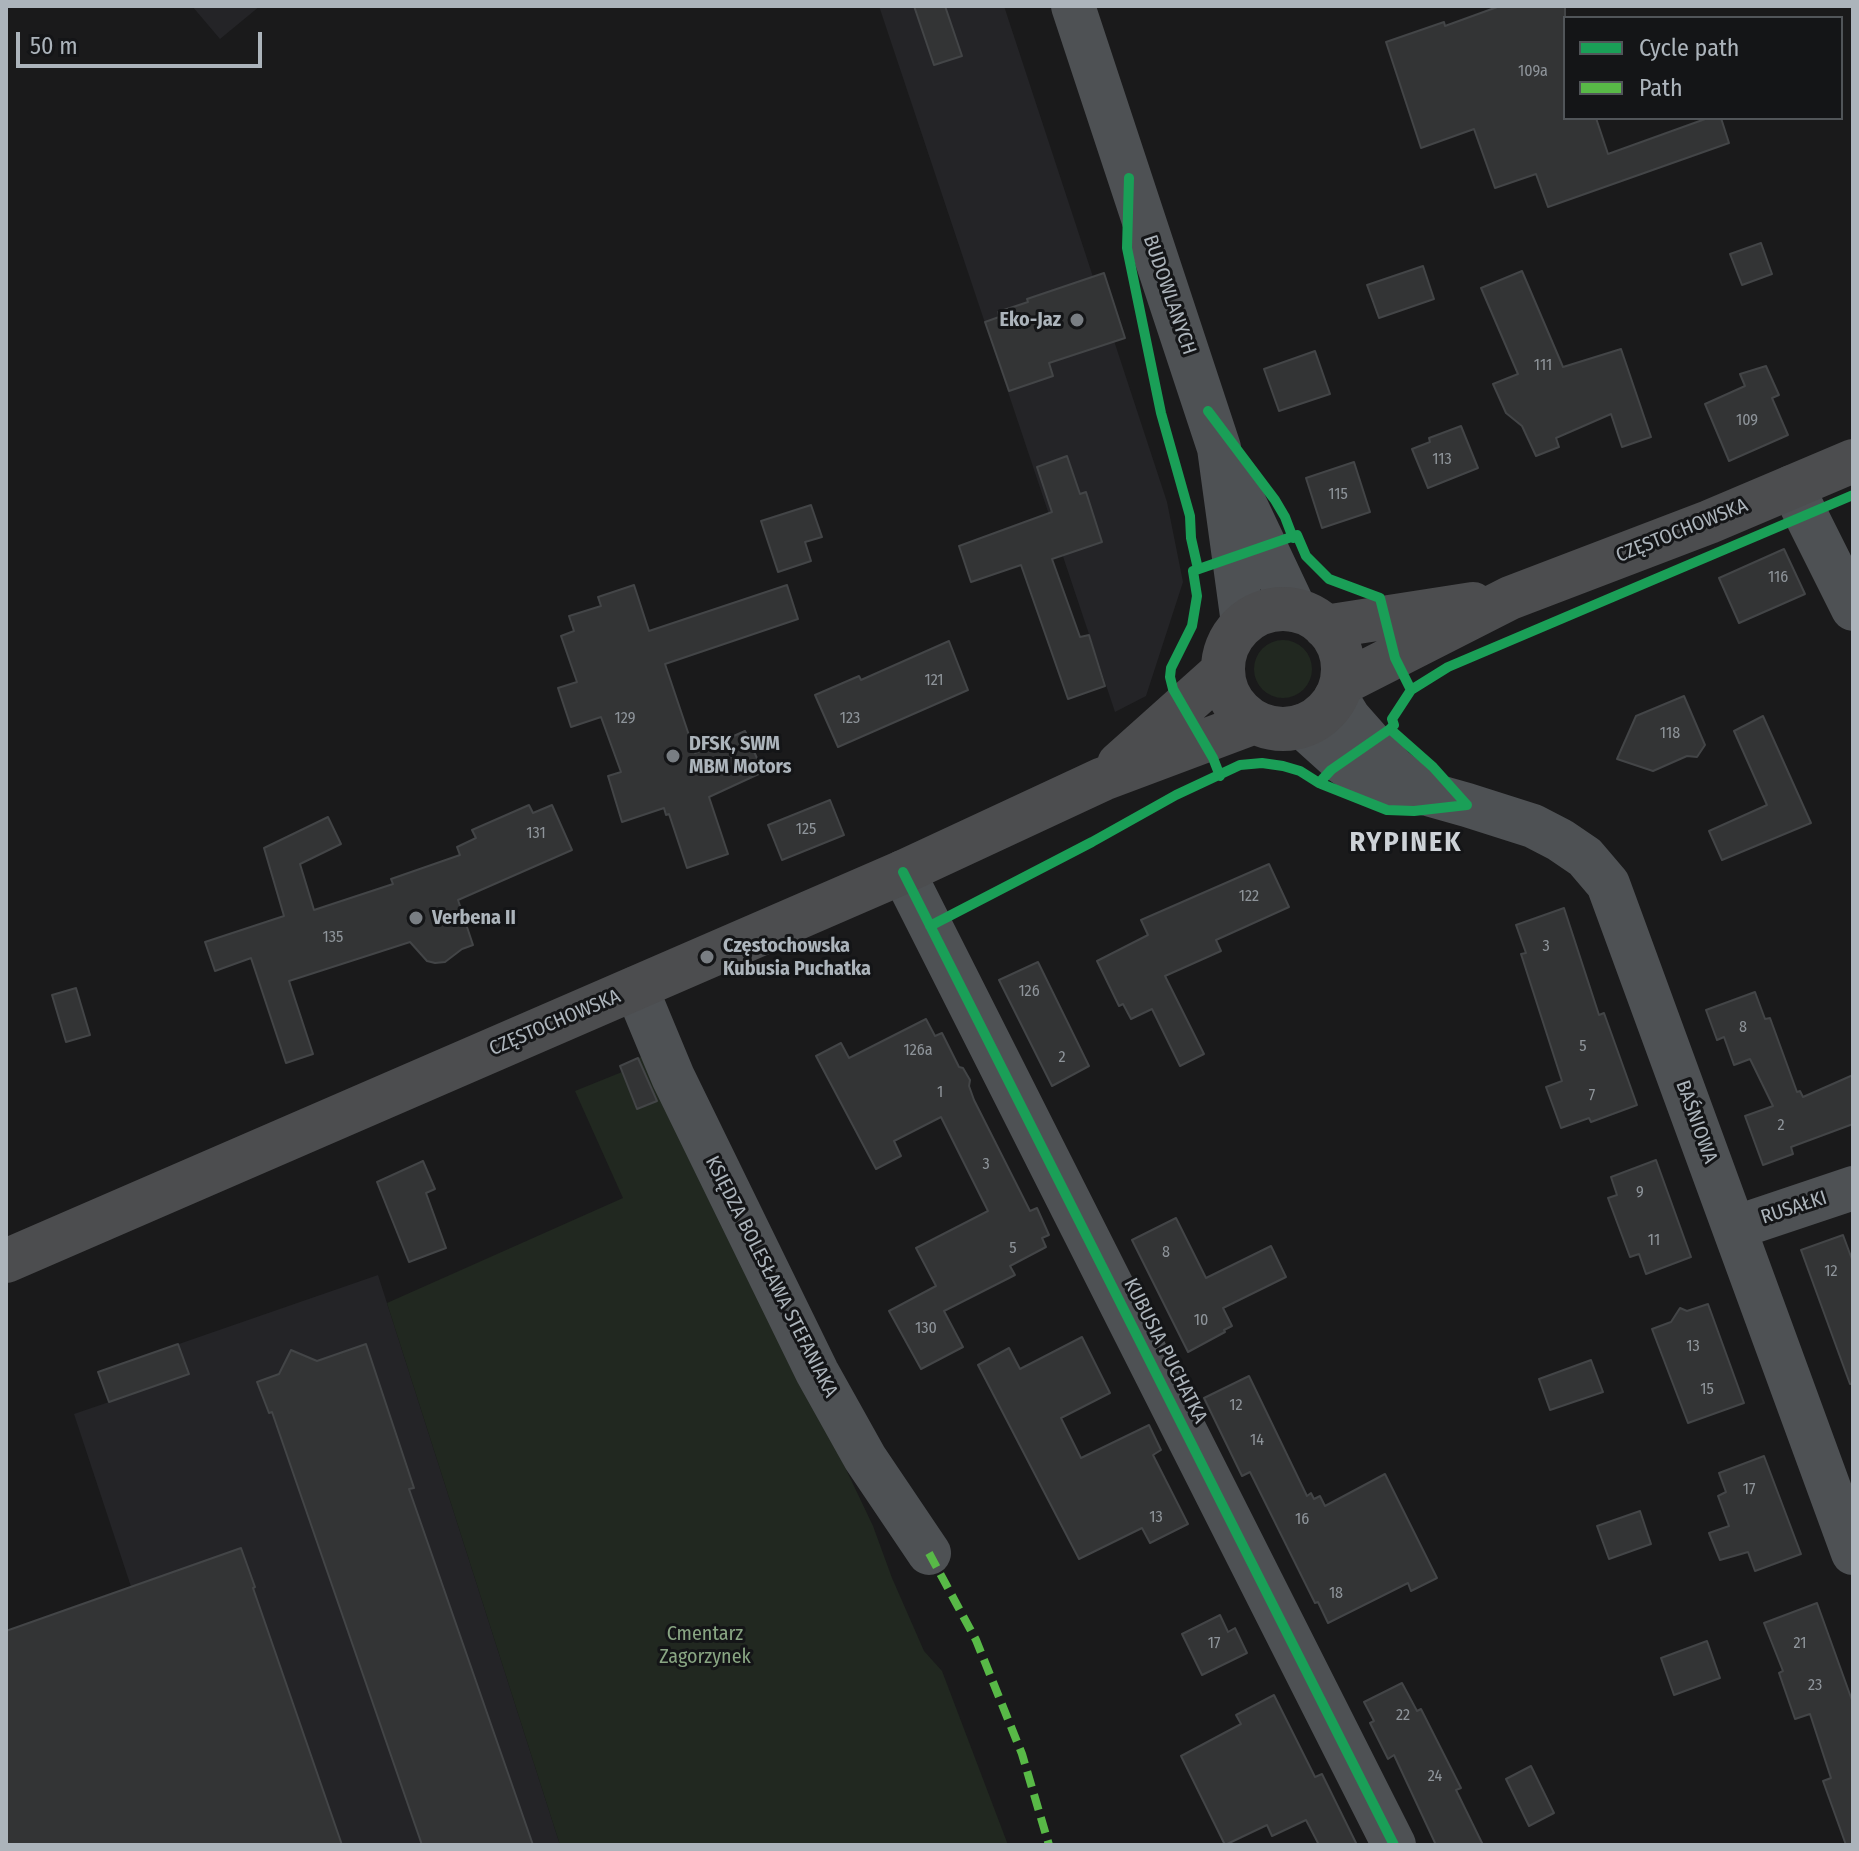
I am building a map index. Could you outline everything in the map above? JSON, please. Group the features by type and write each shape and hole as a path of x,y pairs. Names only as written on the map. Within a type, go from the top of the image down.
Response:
{"main road":[{"name":"CZĘSTOCHOWSKA","path":"1338,691 1510,598 1709,522 1853,461"},
{"name":"CZĘSTOCHOWSKA","path":"1310,618 1510,598"},
{"path":"1277,609 1310,618 1335,639 1341,654 1338,691 1316,719 1302,726 1270,728 1255,722 1242,713 1225,687 1223,671 1227,644 1243,623 1259,613 1277,609"},
{"name":"CZĘSTOCHOWSKA","path":"1103,779 1223,671"},
{"name":"CZĘSTOCHOWSKA","path":"6,1261 903,872 1103,779 1255,722"}],"street":[{"name":"BUDOWLANYCH","path":"1073,6 1219,448 1310,618"},
{"name":"BUDOWLANYCH","path":"1219,448 1243,623"},
{"path":"1792,487 1853,609"},
{"name":"BAŚNIOWA","path":"1338,691 1349,718 1393,768 1428,794"},
{"name":"BAŚNIOWA","path":"1302,726 1366,779 1533,826 1585,857 1608,884 1853,1553"},
{"name":"KUBUSIA PUCHATKA","path":"903,872 1394,1845"},
{"name":"KSIĘDZA BOLESŁAWA STEFANIAKA","path":"636,988 673,1077 817,1372 865,1458 929,1553"},
{"name":"RUSAŁKI","path":"1734,1228 1853,1188"}],"shaded area":[{"path":"192,6 260,6 220,39"},
{"path":"879,6 1004,6 1167,502 1183,582 1146,696 1115,712"},
{"path":"378,1275 560,1845 6,1845 6,1674 144,1626 74,1414 109,1402 98,1372"}],"green space":[{"path":"1283,640 1304,648 1312,669 1304,690 1283,698 1262,690 1254,669 1262,648"},
{"name":"Cmentarz Zagorzynek","path":"648,1054 873,1526 924,1651 942,1671 1008,1845 560,1845 387,1303 623,1198 575,1091 622,1072 619,1066"}],"building":[{"path":"914,6 945,6 962,56 934,65"},
{"path":"1500,6 1565,6 1563,120 1597,120 1608,154 1702,120 1722,120 1729,143 1548,207 1536,174 1495,188 1474,129 1421,148 1386,42 1444,22 1445,26"},
{"path":"1761,243 1772,274 1742,285 1730,254"},
{"path":"1423,266 1434,299 1379,318 1367,285"},
{"path":"1522,271 1563,367 1621,349 1651,437 1622,447 1611,414 1556,438 1559,447 1536,456 1522,426 1506,413 1493,384 1518,374 1481,288"},
{"name":"Eko-Jaz","path":"1104,273 1125,338 1049,363 1053,376 1009,391 985,322 999,317 998,312 1028,302 1027,299"},
{"path":"1315,351 1330,394 1279,411 1264,369"},
{"path":"1766,366 1779,395 1772,398 1788,435 1729,461 1705,404 1745,386 1740,374"},
{"path":"1461,426 1478,468 1428,488 1412,449 1430,442 1429,438"},
{"path":"1067,456 1080,494 1086,492 1102,542 1052,559 1080,637 1089,635 1105,686 1068,699 1021,565 971,582 959,546 1052,512 1037,467"},
{"path":"1354,462 1370,512 1322,528 1306,478"},
{"path":"811,505 822,537 805,542 811,561 778,572 761,521"},
{"path":"1784,549 1805,594 1739,623 1719,578"},
{"path":"634,585 649,631 787,585 798,619 665,664 695,753 745,731 763,772 709,797 728,854 687,868 669,814 666,815 664,808 622,822 608,776 621,772 601,717 571,727 558,688 577,682 561,636 574,631 569,616 601,606 598,597"},
{"path":"949,641 968,690 838,747 815,695 859,676 861,680"},
{"path":"1684,696 1705,745 1697,757 1687,756 1653,771 1617,759 1636,716"},
{"path":"1763,716 1811,823 1722,860 1709,831 1767,805 1734,731"},
{"path":"830,800 844,835 782,860 768,825"},
{"path":"529,805 533,813 552,805 572,850 458,900 473,945 445,962 435,963 427,961 410,942 289,981 313,1054 286,1063 251,958 215,971 205,942 284,916 264,848 328,817 341,844 300,864 314,910 393,884 391,879 460,855 457,847 476,838 472,830"},
{"path":"1269,864 1289,907 1216,940 1221,951 1165,976 1204,1054 1180,1066 1152,1009 1131,1019 1123,1004 1119,1006 1097,961 1148,935 1141,920"},
{"path":"1564,908 1599,1015 1604,1013 1637,1105 1591,1122 1589,1118 1561,1128 1546,1087 1562,1081 1521,954 1526,953 1516,925"},
{"path":"1038,962 1089,1066 1052,1086 999,980"},
{"path":"76,988 90,1035 66,1042 52,995"},
{"path":"1755,992 1765,1019 1770,1018 1797,1092 1800,1091 1803,1097 1853,1075 1853,1124 1791,1147 1793,1154 1763,1165 1745,1116 1773,1106 1750,1059 1734,1065 1724,1037 1717,1040 1706,1010"},
{"path":"926,1019 935,1036 942,1033 959,1067 963,1068 970,1080 974,1100 1030,1211 1037,1208 1049,1235 1042,1238 1046,1247 1010,1266 1015,1275 944,1311 963,1347 921,1369 889,1311 936,1286 916,1248 988,1211 941,1117 894,1141 901,1156 876,1169 816,1056 841,1043 849,1058"},
{"path":"638,1058 657,1101 637,1109 620,1066"},
{"path":"1656,1160 1691,1257 1646,1274 1639,1254 1630,1257 1608,1198 1617,1195 1611,1177"},
{"path":"423,1161 435,1189 426,1193 446,1248 409,1262 377,1182"},
{"path":"1176,1218 1206,1278 1271,1246 1286,1277 1223,1308 1232,1326 1188,1352 1132,1240"},
{"path":"1843,1235 1853,1262 1853,1384 1850,1384 1801,1250"},
{"path":"1708,1304 1744,1403 1688,1423 1652,1329 1671,1322 1680,1308 1687,1311"},
{"path":"1082,1337 1110,1393 1061,1418 1081,1458 1149,1425 1161,1450 1153,1455 1188,1524 1150,1543 1142,1528 1079,1559 978,1365 1009,1348 1020,1369"},
{"path":"178,1344 189,1374 109,1402 98,1372"},
{"path":"366,1344 414,1488 409,1489 533,1845 422,1845 272,1412 269,1413 257,1382 279,1374 291,1350 317,1361"},
{"path":"1591,1360 1603,1392 1550,1410 1539,1379"},
{"path":"1249,1376 1307,1496 1311,1493 1314,1499 1320,1496 1325,1506 1385,1474 1437,1578 1411,1591 1408,1583 1328,1623 1250,1472 1242,1476 1204,1398"},
{"path":"1764,1456 1801,1554 1755,1571 1748,1552 1720,1560 1709,1533 1729,1526 1718,1496 1726,1492 1719,1473"},
{"path":"1640,1511 1651,1544 1609,1559 1597,1526"},
{"path":"241,1548 342,1845 6,1845 6,1631"},
{"path":"1817,1603 1853,1703 1853,1845 1846,1845 1823,1781 1831,1778 1810,1714 1795,1719 1779,1673 1783,1671 1764,1623"},
{"path":"1220,1615 1228,1632 1235,1628 1247,1653 1202,1675 1182,1634"},
{"path":"1707,1641 1720,1678 1674,1695 1661,1658"},
{"path":"1402,1683 1417,1711 1421,1709 1461,1788 1456,1790 1483,1845 1436,1845 1394,1755 1388,1759 1370,1723 1374,1721 1364,1702"},
{"path":"1274,1695 1315,1777 1322,1774 1357,1845 1319,1845 1306,1820 1272,1836 1267,1825 1225,1845 1181,1756 1241,1724 1236,1715"},
{"path":"1531,1766 1554,1813 1529,1826 1506,1779"}],"marked path":[{"path":"929,1553 976,1640 1022,1754 1049,1845"}],"cycle path":[{"path":"1129,178 1127,248 1161,413 1190,516 1198,569"},
{"path":"1208,411 1275,500 1293,538"},
{"path":"930,926 1176,795 1240,765 1262,763 1283,766 1300,771 1319,783 1331,770 1394,725 1392,719 1411,690 1448,667 1853,495"},
{"path":"1220,776 1173,689 1170,677 1171,668 1192,626 1197,596 1193,571 1297,535 1306,556 1329,579 1380,598 1395,658 1411,690"},
{"path":"1390,729 1433,767 1467,805"},
{"path":"1319,783 1387,810 1414,811 1467,805"},
{"path":"903,872 1394,1845"}],"place":[{"name":"Eko-Jaz","path":"1077,320"},
{"name":"DFSK, SWM MBM Motors","path":"673,756"},
{"name":"Verbena II","path":"416,918"},
{"name":"Częstochowska Kubusia Puchatka","path":"707,957"}],"district":[{"name":"RYPINEK","path":"1406,843"}]}
